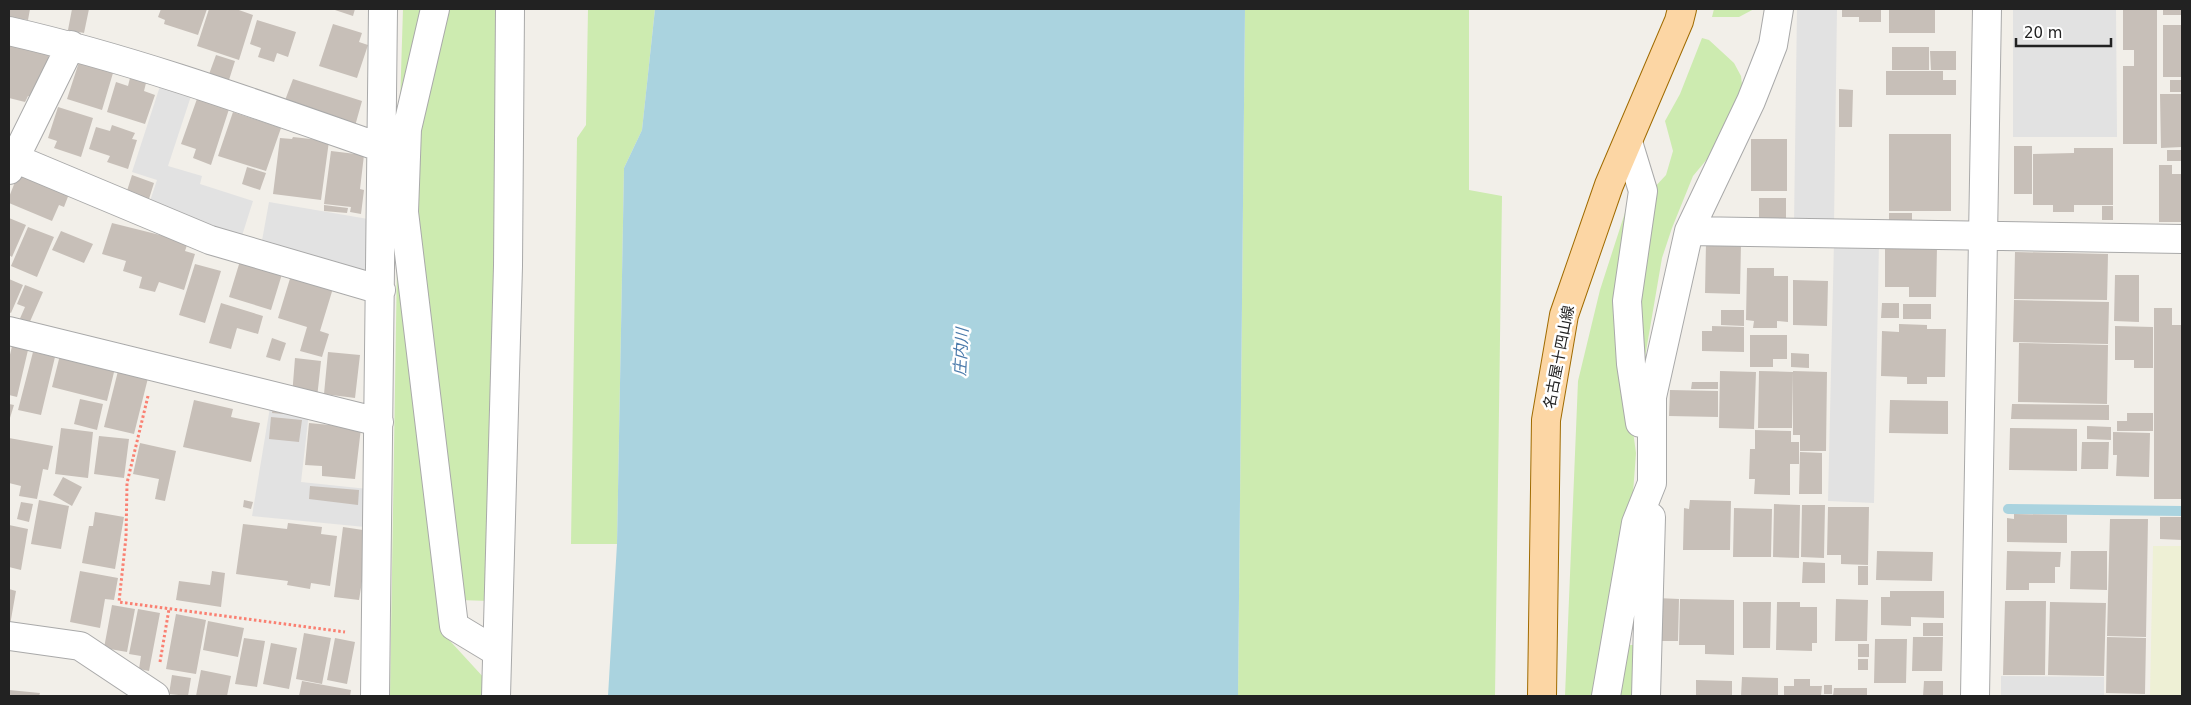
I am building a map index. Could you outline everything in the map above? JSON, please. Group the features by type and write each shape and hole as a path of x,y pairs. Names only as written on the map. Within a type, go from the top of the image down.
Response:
{"main road":[{"name":"名古屋十四山線","path":"1542,696 1546,420 1564,315 1609,185 1679,21 1682,9"}],"street":[{"path":"383,9 382,148 454,626 497,652"},
{"path":"375,696 381,290 407,129 435,9"},
{"path":"496,696 508,266 510,9"},
{"path":"1646,696 1652,483 1652,397 1689,231 1774,45 1779,9"},
{"path":"1975,696 1987,9"},
{"path":"9,31 71,46 184,79 382,148"},
{"path":"71,46 11,164 210,240 381,290"},
{"path":"1606,696 1636,523 1652,483 1631,364 1627,301 1643,191 1628,142"},
{"path":"1689,231 2182,239"},
{"path":"9,331 379,422"},
{"path":"9,636 80,646 154,696"}],"path":[{"path":"155,368 127,483 126,537 120,602 376,636"},
{"path":"154,696 169,609"}],"green space":[{"path":"403,9 424,9 400,105"},
{"path":"447,9 498,9 490,601 459,600 415,207 415,132"},
{"path":"588,9 655,9 642,130 624,168 617,544 571,544 577,138 586,125"},
{"path":"1245,9 1469,9 1469,190 1502,196 1495,696 1238,696"},
{"path":"1714,9 1754,9 1739,17 1712,17"},
{"path":"1702,38 1709,40 1734,63 1741,76 1743,93 1718,146 1693,176 1672,228 1662,258 1644,363 1634,301 1652,190 1666,175 1673,151 1665,121 1680,94"},
{"path":"1631,194 1617,315 1636,453 1631,520 1601,696 1565,696 1578,381 1600,290"},
{"path":"397,263 439,581 440,630 485,679 484,696 390,696"},
{"path":"2153,546 2182,546 2182,696 2150,696"},
{"path":"1627,645 1640,645 1639,696 1616,696"}],"shaded area":[{"path":"1797,9 1837,9 1834,225 1794,224"},
{"path":"2013,9 2116,9 2117,137 2013,137"},
{"path":"162,80 193,90 168,166 202,176 200,184 253,201 240,242 148,207 157,180 132,172"},
{"path":"269,202 368,219 367,278 261,246"},
{"path":"1834,241 1879,242 1874,503 1828,501"},
{"path":"271,401 309,412 301,482 368,489 365,527 252,516"},
{"path":"2001,676 2104,677 2104,696 2001,696"}],"water":[{"name":"庄内川","path":"655,9 1245,9 1238,696 608,696 617,544 624,168 642,130"}],"building":[{"path":"9,9 30,9 28,20 9,17"},
{"path":"72,9 89,9 84,33 68,30"},
{"path":"161,9 207,9 198,35 164,24 165,20 158,17"},
{"path":"209,9 236,9 253,15 239,60 197,46"},
{"path":"332,9 355,9 353,16"},
{"path":"1842,9 1881,9 1881,22 1859,22 1859,17 1842,17"},
{"path":"1889,9 1935,9 1935,33 1889,33"},
{"path":"2123,9 2157,9 2157,144 2123,144 2123,66 2134,66 2134,50 2123,50"},
{"path":"2163,9 2182,9 2182,15 2163,15"},
{"path":"257,20 296,32 288,57 277,53 274,62 258,57 261,48 250,44"},
{"path":"333,24 362,33 359,42 368,45 357,78 319,66"},
{"path":"2163,25 2182,25 2182,77 2163,77"},
{"path":"9,40 50,52 37,98 28,96 25,102 9,98"},
{"path":"1892,47 1929,47 1929,70 1892,70"},
{"path":"1930,51 1956,51 1956,70 1931,70"},
{"path":"216,55 235,61 228,83 208,77"},
{"path":"79,62 113,73 102,110 67,99"},
{"path":"1886,71 1943,71 1943,80 1956,80 1956,95 1886,95"},
{"path":"130,78 146,83 144,91 155,95 145,124 107,112 116,82 128,86"},
{"path":"293,79 362,101 355,126 284,103"},
{"path":"2170,80 2182,80 2182,92 2170,92"},
{"path":"1839,89 1853,90 1852,127 1839,127"},
{"path":"2160,94 2182,94 2182,147 2161,148"},
{"path":"198,96 230,106 211,165 193,158 196,149 181,144"},
{"path":"58,107 93,118 81,157 54,148 57,141 48,138"},
{"path":"233,112 281,128 266,171 218,156"},
{"path":"112,125 135,133 132,139 137,140 128,169 107,162 110,156 89,149 96,127 110,131"},
{"path":"1889,134 1951,134 1951,211 1889,211"},
{"path":"293,137 329,141 321,200 273,194 280,138 292,139"},
{"path":"1751,139 1787,139 1787,191 1751,191"},
{"path":"2014,146 2032,146 2032,194 2014,194"},
{"path":"2074,148 2113,148 2113,205 2074,205 2074,212 2053,212 2053,205 2033,205 2033,154 2074,153"},
{"path":"2167,150 2182,150 2182,161 2167,161"},
{"path":"331,151 364,155 360,189 364,190 361,214 350,212 351,207 324,204"},
{"path":"2159,165 2172,165 2172,174 2182,174 2182,222 2159,222"},
{"path":"247,167 266,173 260,190 242,184"},
{"path":"19,172 69,194 64,207 59,205 52,221 9,203 9,197"},
{"path":"132,175 154,183 148,202 126,194"},
{"path":"1759,198 1786,198 1786,219 1759,219"},
{"path":"324,205 348,208 347,213 324,211"},
{"path":"2102,206 2113,206 2113,220 2102,220"},
{"path":"1889,213 1912,213 1912,224 1889,224"},
{"path":"9,218 26,225 12,257 9,255"},
{"path":"112,223 188,242 185,251 195,254 184,290 159,282 155,292 139,288 142,277 123,271 126,261 102,254"},
{"path":"28,227 54,237 37,277 11,266"},
{"path":"61,231 93,244 84,263 52,250"},
{"path":"1706,243 1741,243 1740,294 1705,293"},
{"path":"1885,247 1937,247 1936,297 1909,297 1909,287 1885,287"},
{"path":"2015,252 2108,254 2107,300 2014,299"},
{"path":"240,261 282,274 271,310 229,297"},
{"path":"195,264 221,271 205,323 179,315"},
{"path":"1747,268 1774,268 1774,276 1788,276 1788,322 1777,321 1777,328 1753,328 1754,321 1746,320"},
{"path":"292,272 334,285 320,331 329,334 322,357 300,351 307,327 278,318"},
{"path":"2115,275 2139,275 2139,322 2114,321"},
{"path":"9,279 23,285 11,313 9,312"},
{"path":"1793,280 1828,281 1827,326 1793,325"},
{"path":"25,285 43,292 28,326 18,323 25,307 17,304"},
{"path":"2014,300 2109,302 2108,344 2013,342"},
{"path":"221,303 263,316 258,334 237,328 231,349 209,343"},
{"path":"1882,303 1899,303 1899,318 1881,318"},
{"path":"1903,304 1931,304 1931,319 1903,319"},
{"path":"2154,308 2172,308 2172,325 2182,325 2182,499 2154,499"},
{"path":"1721,310 1744,310 1744,326 1721,325"},
{"path":"1899,324 1927,325 1927,329 1946,329 1945,377 1927,377 1927,384 1907,384 1907,377 1881,376 1882,331 1899,332"},
{"path":"1712,326 1744,327 1744,352 1702,351 1702,331 1712,331"},
{"path":"2115,326 2153,327 2153,368 2134,368 2134,360 2115,360"},
{"path":"1750,335 1787,335 1787,359 1773,359 1773,367 1750,367"},
{"path":"272,338 286,343 280,361 266,357"},
{"path":"2019,343 2108,345 2107,404 2018,402"},
{"path":"12,346 28,350 17,397 9,395 9,359"},
{"path":"33,352 55,357 41,415 18,410"},
{"path":"328,352 360,355 355,398 324,394"},
{"path":"1791,353 1809,354 1809,368 1791,367"},
{"path":"60,355 115,368 107,401 52,387"},
{"path":"295,358 321,361 317,398 292,396"},
{"path":"119,367 149,374 134,434 104,427"},
{"path":"1720,371 1756,372 1754,429 1719,428"},
{"path":"1759,371 1793,372 1792,428 1758,428"},
{"path":"1793,371 1827,372 1826,451 1800,451 1800,435 1793,435"},
{"path":"1692,382 1718,382 1718,389 1691,389"},
{"path":"1670,390 1718,391 1718,417 1669,416"},
{"path":"80,399 103,404 97,430 74,424"},
{"path":"194,400 233,409 231,417 260,423 251,462 183,447"},
{"path":"1890,400 1948,401 1948,434 1889,433"},
{"path":"9,404 14,405 9,421"},
{"path":"2012,404 2109,405 2109,420 2011,419"},
{"path":"273,407 285,408 284,414 272,413"},
{"path":"2127,413 2153,413 2153,431 2117,431 2117,421 2127,421"},
{"path":"271,417 302,420 299,442 269,439"},
{"path":"309,423 361,428 355,479 322,476 322,466 305,465"},
{"path":"2087,426 2111,427 2111,440 2087,439"},
{"path":"61,428 93,432 88,478 55,474"},
{"path":"2010,428 2077,429 2077,471 2009,470"},
{"path":"1755,430 1791,431 1791,442 1799,442 1799,464 1790,464 1790,495 1754,494 1755,479 1749,479 1750,449 1755,449"},
{"path":"2113,432 2150,433 2149,477 2116,476 2117,455 2113,455"},
{"path":"99,436 129,439 124,478 94,474"},
{"path":"9,438 53,446 48,470 43,469 37,499 19,496 21,486 9,483"},
{"path":"2082,442 2109,442 2108,469 2081,469"},
{"path":"140,443 176,451 165,501 155,499 159,479 133,474"},
{"path":"1800,452 1822,453 1822,494 1799,494"},
{"path":"63,477 82,487 72,506 53,495"},
{"path":"310,486 359,490 358,505 309,499"},
{"path":"39,500 69,506 61,549 31,544"},
{"path":"244,500 253,502 251,509 243,507"},
{"path":"1690,500 1731,501 1730,550 1683,550 1684,508 1689,509"},
{"path":"21,502 33,504 29,522 17,519"},
{"path":"1774,504 1800,505 1799,558 1773,557"},
{"path":"1802,505 1825,505 1824,558 1801,557"},
{"path":"1828,507 1869,507 1868,565 1841,564 1841,555 1827,555"},
{"path":"1734,508 1772,509 1771,557 1733,557"},
{"path":"95,512 124,517 115,569 82,563 89,526 93,526"},
{"path":"2014,514 2067,515 2067,543 2007,542 2007,518 2014,519"},
{"path":"2160,517 2182,517 2182,540 2160,539"},
{"path":"2110,519 2148,519 2146,637 2107,636"},
{"path":"288,523 322,527 321,534 337,536 330,586 311,583 310,589 287,585 288,581 236,574 243,524 287,529"},
{"path":"9,525 28,529 21,570 9,567"},
{"path":"343,527 363,530 363,575 359,600 334,597"},
{"path":"1877,551 1933,552 1932,581 1876,580"},
{"path":"2007,551 2061,552 2060,567 2055,567 2055,583 2029,583 2029,590 2006,590"},
{"path":"2071,551 2107,551 2107,590 2070,589"},
{"path":"1803,562 1825,563 1825,583 1802,583"},
{"path":"1858,566 1868,566 1868,585 1858,585"},
{"path":"80,571 118,578 114,600 105,599 100,628 70,622"},
{"path":"212,571 225,573 221,607 176,600 179,581 210,585"},
{"path":"9,589 16,591 10,625 9,625"},
{"path":"1890,591 1944,591 1944,618 1911,617 1911,626 1881,625 1881,597 1890,597"},
{"path":"1657,598 1679,599 1678,641 1656,641"},
{"path":"1680,599 1734,600 1734,655 1705,654 1705,645 1679,645"},
{"path":"1836,599 1868,600 1867,641 1835,641"},
{"path":"2005,601 2046,601 2045,675 2003,675"},
{"path":"1743,602 1771,602 1770,648 1743,648"},
{"path":"1777,602 1800,602 1800,607 1817,607 1817,643 1812,643 1812,651 1776,650"},
{"path":"2050,602 2106,603 2104,676 2048,675"},
{"path":"112,605 135,609 127,652 104,648"},
{"path":"138,609 160,613 149,671 139,669 141,656 129,654"},
{"path":"176,614 206,620 196,674 166,669"},
{"path":"208,621 244,628 238,657 203,650"},
{"path":"1923,623 1943,623 1943,636 1923,636"},
{"path":"304,633 331,638 322,684 296,679"},
{"path":"1913,637 1943,637 1942,671 1912,671"},
{"path":"2107,637 2146,638 2145,694 2106,693"},
{"path":"244,638 265,641 257,687 235,684"},
{"path":"335,638 355,642 347,684 327,680"},
{"path":"1875,639 1907,639 1906,683 1874,683"},
{"path":"271,643 297,648 289,689 263,684"},
{"path":"1858,644 1869,644 1869,657 1858,657"},
{"path":"1858,659 1868,659 1868,670 1858,670"},
{"path":"201,670 231,676 227,696 196,696"},
{"path":"172,675 191,678 188,696 169,694"},
{"path":"1742,677 1778,678 1778,696 1741,696"},
{"path":"1794,679 1810,679 1810,686 1822,686 1821,696 1784,696 1784,686 1794,686"},
{"path":"1696,680 1732,681 1732,696 1696,696"},
{"path":"302,681 351,690 350,696 299,696"},
{"path":"1924,681 1943,681 1943,696 1923,696"},
{"path":"1824,685 1832,685 1832,694 1824,694"},
{"path":"1834,688 1867,688 1867,696 1833,696"},
{"path":"9,690 40,693 39,696 9,696"}],"waterway":[{"path":"2008,509 2182,511"}]}
